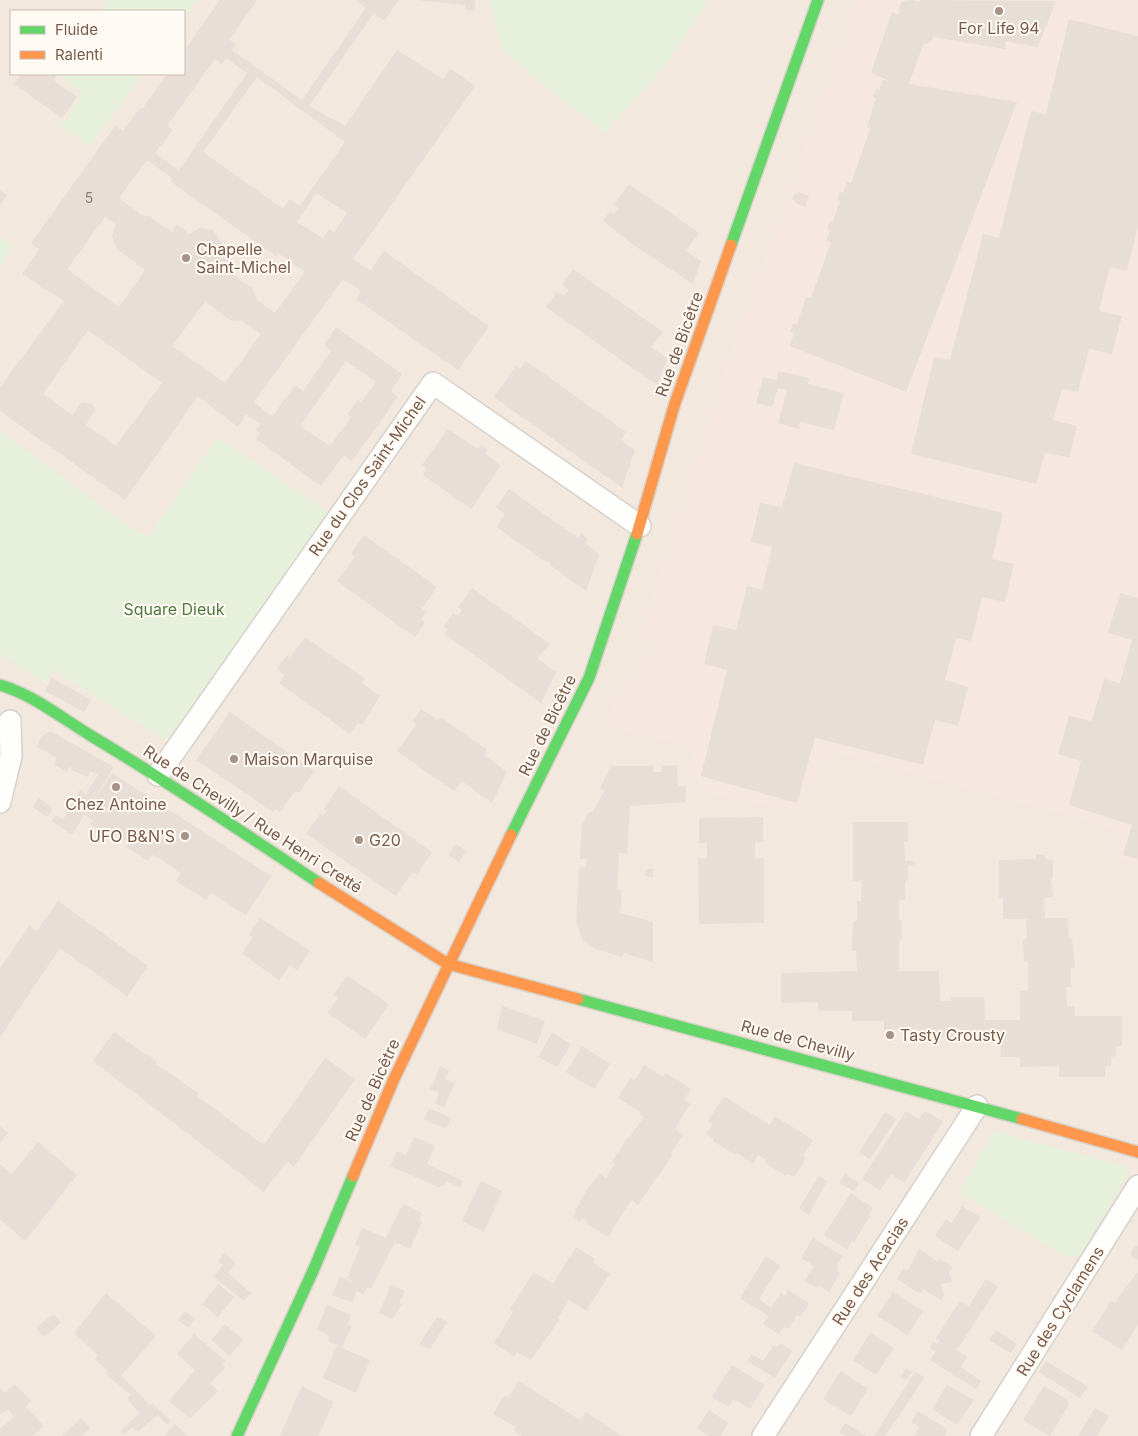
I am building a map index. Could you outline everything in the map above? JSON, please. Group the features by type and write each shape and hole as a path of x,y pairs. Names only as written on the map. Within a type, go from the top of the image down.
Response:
{"street":[{"name":"Rue de Bicêtre","path":"237,1436 313,1271 393,1081 448,964 589,678 640,526 674,406 818,0"},
{"name":"Rue du Clos Saint-Michel","path":"158,775 433,383 640,526"},
{"name":"Rue de Chevilly / Rue Henri Cretté","path":"0,686 38,704 158,775 448,964"},
{"path":"0,802 12,756 10,721"},
{"name":"Rue de Chevilly","path":"448,964 976,1106 1138,1152"},
{"name":"Rue des Acacias","path":"763,1436 976,1106"},
{"name":"Rue des Cyclamens","path":"981,1436 1138,1186"}],"shaded area":[{"path":"0,0 1138,0 1138,1436 0,1436"},
{"path":"859,0 1138,0 1138,864 1116,858 1114,828 828,751 795,810 701,792 692,746 607,727 620,691 646,666 654,642 642,633 730,359"}],"green space":[{"path":"108,0 197,0 185,17 185,10 101,10"},
{"path":"489,0 708,0 663,69 604,133 503,52"},
{"path":"59,75 142,75 90,146 58,124 66,121 82,94"},
{"path":"0,236 13,246 0,269"},
{"name":"Square Dieuk","path":"0,431 133,530 149,536 218,437 333,516 171,744 53,670 44,683 0,653"},
{"path":"994,1131 1131,1168 1081,1255 1064,1256 959,1192"}],"building":[{"path":"220,0 257,0 229,40 236,44 232,50 302,100 366,8 355,0 399,0 384,21 374,13 309,106 345,126 397,50 443,79 451,69 475,86 353,259 370,271 384,251 489,326 458,370 356,299 361,291 343,279 254,402 272,417 295,385 303,391 331,351 324,345 336,327 402,374 391,391 398,397 352,461 344,455 321,486 256,439 260,433 256,430 260,424 246,414 238,427 198,396 125,500 0,411 0,387 64,301 22,274 39,249 31,243 115,126 123,131 140,108 142,109 166,75 185,75 185,50","holes":["226,58 247,73 179,170 155,153 173,130 167,126 215,59 222,64","257,77 345,142 300,206 290,199 283,209 203,152","147,160 173,179 171,182 276,256 278,253 305,272 275,313 257,300 252,288 228,271 233,263 225,258 217,257 221,243 213,230 200,228 189,234 177,224 172,232 149,216 141,215 119,198","316,193 347,213 334,233 329,229 323,238 297,222","105,217 116,224 112,236 117,249 145,270 119,307 67,269","205,302 230,320 242,321 261,334 226,382 172,346","88,330 162,383 116,446 86,425 95,410 92,404 82,402 72,415 43,394","346,361 376,382 361,402 358,400 347,414 351,417 330,446 300,426"]},
{"path":"417,0 475,0 475,11 465,10 465,5"},
{"path":"914,0 918,2 920,0 1056,1 1038,47 1006,41 1005,49 933,37 932,41 923,45 909,84 1017,102 906,392 790,346 794,333 790,332 793,323 797,325 806,297 811,298 831,242 826,241 830,230 827,228 830,221 833,222 840,201 837,200 840,192 843,193 847,182 851,183 870,129 867,127 876,98 873,97 876,89 879,90 883,80 890,81 871,73 892,12 900,15 899,7 902,1"},
{"path":"1069,19 1138,36 1138,227 1127,271 1110,267 1099,311 1122,316 1112,354 1089,349 1078,392 1062,389 1053,420 1077,426 1069,457 1045,453 1036,484 911,454 934,357 950,360 983,234 999,238 1031,111 1046,114"},
{"path":"20,75 47,75 50,77 54,75 56,76 53,80 77,97 62,118 14,84"},
{"path":"629,184 699,233 686,251 701,261 693,284 632,244 603,221 610,211 614,214 618,208 614,205"},
{"path":"0,190 7,195 0,205"},
{"path":"799,192 809,196 805,207 795,203 796,201 792,199 794,194 798,195"},
{"path":"573,269 663,332 651,347 667,358 657,385 546,307 557,292 564,296 569,290 562,285"},
{"path":"526,361 626,432 621,440 635,450 622,488 494,397 516,366 520,369"},
{"path":"779,371 809,378 808,384 844,393 834,430 800,422 799,429 778,423 787,390 778,388 772,407 756,403 763,377 776,380"},
{"path":"448,429 478,449 481,445 487,449 485,454 501,466 471,509 423,475 426,468 422,465"},
{"path":"794,463 1003,513 992,559 1014,564 1005,602 982,597 971,641 956,638 945,680 968,687 958,726 935,720 923,765 815,738 797,803 701,776 727,670 704,664 713,625 736,630 747,586 762,590 772,547 751,542 760,503 782,507"},
{"path":"509,489 578,538 581,534 587,538 585,543 599,554 586,591 550,565 551,562 544,561 497,527 505,514 496,507"},
{"path":"364,535 437,587 423,607 420,607 426,612 421,619 425,622 415,637 337,581 355,557 351,554"},
{"path":"472,588 550,644 537,658 556,672 541,703 445,634 448,629 444,627 453,613 458,616 462,610 458,607"},
{"path":"1120,593 1138,598 1138,859 1123,855 1132,825 1069,805 1081,761 1058,754 1069,716 1092,721 1104,679 1120,683 1132,640 1108,633"},
{"path":"305,637 365,679 362,683 380,696 362,725 358,723 350,734 279,683 285,675 277,669 287,655 290,658"},
{"path":"52,678 91,700 84,712 45,691"},
{"path":"421,709 438,720 441,717 487,750 484,755 507,772 492,803 462,781 454,791 397,751 417,724 413,721"},
{"path":"230,712 314,771 299,793 295,791 280,812 275,809 273,812 196,760"},
{"path":"50,731 114,767 72,835 52,821 56,815 63,820 80,790 86,794 98,775 91,771 87,777 72,770 70,765 67,772 54,765 57,758 37,747 41,737"},
{"path":"677,765 678,786 686,786 686,802 630,806 627,853 619,853 617,890 622,890 620,913 653,922 653,962 624,953 622,957 596,949 583,940 576,923 579,868 586,867 586,859 580,859 582,825 605,791 600,789 611,766 653,766 653,772 662,772 662,766"},
{"path":"112,773 271,876 246,915 211,893 206,900 176,881 181,873 152,854 148,861 126,847 129,843 116,835 114,839 90,824 93,820 85,815"},
{"name":"G20","path":"339,786 432,852 417,875 412,872 396,896 306,834 320,814 323,816 327,811 324,809"},
{"path":"39,798 53,808 47,817 33,807"},
{"path":"763,817 763,842 755,842 755,858 764,858 764,923 699,924 698,858 707,859 707,843 699,843 699,818"},
{"path":"853,822 908,822 908,842 904,842 905,861 914,861 914,865 908,865 908,880 905,882 905,900 899,901 902,939 899,940 899,971 939,971 940,1001 951,1001 951,997 984,997 985,1020 1020,1020 1020,991 1028,991 1028,961 1024,961 1023,940 1027,939 1026,919 1003,919 1003,899 999,898 999,860 1036,859 1036,854 1045,855 1045,859 1053,860 1053,878 1051,879 1053,897 1044,898 1045,918 1068,918 1069,938 1072,938 1075,968 1071,968 1071,987 1066,987 1067,1006 1074,1007 1075,1016 1122,1016 1122,1046 1116,1046 1116,1056 1111,1057 1111,1066 1105,1066 1105,1077 1059,1077 1059,1066 1020,1067 1020,1057 1001,1057 1000,1037 918,1038 918,1029 884,1029 884,1021 852,1021 852,1011 818,1011 818,1002 781,1003 781,973 857,971 856,951 852,951 852,941 854,921 857,921 857,901 861,901 862,881 853,881"},
{"path":"456,844 466,851 459,862 448,855"},
{"path":"647,869 653,869 653,877 645,876"},
{"path":"58,901 148,966 127,996 60,948 0,1037 0,969 29,926 37,931"},
{"path":"260,918 310,951 297,970 290,965 279,980 242,954 253,937 249,934"},
{"path":"347,976 389,1004 365,1039 327,1013 338,998 333,995"},
{"path":"502,1006 545,1021 537,1044 497,1029"},
{"path":"114,1032 157,1062 156,1064 199,1094 197,1096 264,1145 325,1058 355,1079 294,1167 287,1161 264,1192 93,1061"},
{"path":"552,1033 571,1044 557,1067 538,1057"},
{"path":"582,1046 610,1064 594,1089 566,1072"},
{"path":"644,1065 663,1077 666,1073 691,1089 684,1100 690,1104 675,1129 683,1135 671,1153 673,1154 638,1205 631,1200 608,1237 585,1222 586,1220 582,1218 580,1222 573,1217 576,1211 574,1210 581,1204 579,1202 600,1174 606,1178 615,1164 612,1162 628,1137 632,1138 631,1135 644,1117 639,1114 640,1112 618,1098 631,1078 635,1080"},
{"path":"440,1066 449,1070 445,1079 455,1083 444,1107 435,1103 439,1093 430,1090"},
{"path":"724,1096 770,1125 775,1116 813,1140 803,1156 806,1158 794,1177 788,1174 786,1176 764,1162 766,1159 758,1155 753,1164 737,1153 736,1155 713,1141 714,1139 706,1134 713,1124 708,1121"},
{"path":"429,1108 451,1118 446,1129 424,1119"},
{"path":"906,1111 919,1119 925,1111 943,1122 904,1183 891,1174 880,1190 862,1179"},
{"path":"885,1112 896,1119 870,1159 859,1153"},
{"path":"0,1126 8,1133 0,1143"},
{"path":"414,1137 435,1146 427,1164 463,1181 460,1187 446,1181 444,1185 438,1187 390,1166 397,1151 406,1155"},
{"path":"38,1142 77,1175 25,1241 0,1219 0,1164 12,1174"},
{"path":"845,1174 859,1183 854,1191 839,1183"},
{"path":"819,1176 827,1181 809,1215 799,1208"},
{"path":"481,1181 502,1191 484,1232 462,1221"},
{"path":"851,1193 873,1208 868,1215 873,1219 869,1218 861,1230 855,1241 857,1244 852,1241 847,1249 824,1235"},
{"path":"403,1204 422,1213 419,1220 422,1222 410,1249 395,1242 371,1289 367,1287 364,1294 357,1291 352,1302 332,1295 340,1277 353,1283 347,1278 360,1247 355,1245 362,1228 386,1238"},
{"path":"962,1206 980,1217 958,1251 935,1236 946,1219 952,1223"},
{"path":"813,1238 843,1256 837,1265 839,1266 837,1271 840,1273 829,1292 805,1281 814,1266 801,1258"},
{"path":"1136,1245 1138,1246 1138,1260 1130,1254"},
{"path":"576,1247 595,1259 593,1263 610,1274 586,1311 569,1300 558,1318 560,1319 531,1360 517,1352 514,1357 494,1343 513,1312 510,1309 534,1272 553,1284"},
{"path":"919,1249 935,1260 938,1261 940,1259 953,1267 949,1273 952,1282 941,1284 944,1295 941,1300 923,1289 920,1294 897,1279 904,1268 908,1270"},
{"path":"224,1253 236,1263 227,1272 251,1293 244,1301 214,1277 223,1265 218,1261"},
{"path":"766,1256 780,1266 759,1299 771,1308 781,1293 785,1296 788,1290 809,1303 801,1317 797,1315 789,1329 784,1326 779,1334 763,1324 768,1316 740,1298"},
{"path":"1138,1272 1138,1324 1122,1350 1092,1331 1111,1301 1114,1303"},
{"path":"986,1279 998,1287 957,1350 967,1357 961,1367 981,1381 976,1389 930,1360 936,1351 930,1348 933,1342 937,1344 940,1340 936,1338 960,1301 969,1306"},
{"path":"218,1284 234,1297 218,1317 202,1304"},
{"path":"391,1285 405,1291 399,1303 402,1304 393,1319 379,1313"},
{"path":"893,1292 923,1311 908,1335 877,1316"},
{"path":"106,1293 156,1336 121,1376 150,1405 152,1403 171,1421 168,1425 157,1415 138,1432 133,1427 124,1434 121,1430 140,1413 127,1399 131,1395 105,1373 108,1371 95,1359 98,1355 74,1333"},
{"path":"327,1305 351,1315 347,1324 352,1326 342,1348 370,1360 356,1393 323,1378 337,1345 328,1341 330,1336 317,1329"},
{"path":"185,1311 195,1319 188,1328 178,1320"},
{"path":"53,1314 61,1322 44,1337 36,1328"},
{"path":"437,1317 447,1322 430,1349 419,1345"},
{"path":"225,1324 243,1340 230,1356 211,1340"},
{"path":"996,1330 1017,1344 1011,1353 989,1340"},
{"path":"870,1333 894,1348 876,1375 853,1360"},
{"path":"194,1334 226,1361 222,1364 225,1367 210,1384 218,1391 190,1418 169,1401 195,1370 177,1354"},
{"path":"780,1343 792,1351 775,1378 747,1361 752,1354 763,1361 774,1345 778,1347"},
{"path":"1046,1361 1088,1387 1080,1398 1039,1372"},
{"path":"732,1365 765,1385 750,1409 734,1399 729,1407 712,1397"},
{"path":"906,1368 912,1372 906,1380 901,1376"},
{"path":"841,1371 868,1389 851,1416 823,1399"},
{"path":"915,1372 924,1377 907,1404 885,1436 874,1436"},
{"path":"519,1381 580,1420 586,1412 622,1436 522,1436 514,1431 516,1427 493,1414 505,1395 509,1397"},
{"path":"15,1384 31,1400 26,1407 44,1426 32,1436 0,1436 0,1429 14,1417 8,1409 0,1415 0,1388 5,1393"},
{"path":"947,1385 974,1400 957,1425 932,1409"},
{"path":"302,1386 334,1402 318,1436 280,1436"},
{"path":"1044,1386 1066,1399 1069,1404 1050,1436 1023,1420"},
{"path":"1095,1408 1109,1416 1097,1436 1078,1436"},
{"path":"709,1410 728,1423 720,1436 709,1436 697,1428"},
{"path":"918,1411 948,1430 944,1436 914,1436 920,1427 911,1422"},
{"path":"81,1418 90,1428 81,1436 62,1436"},
{"path":"845,1423 866,1436 846,1436 839,1432"},
{"path":"175,1424 188,1436 164,1436"}],"traffic: fast":[{"path":"731,245 818,0"},
{"path":"511,835 589,678 637,534"},
{"path":"0,685 13,689 48,708 179,790 319,883"},
{"path":"578,999 1022,1119"},
{"path":"237,1436 313,1271 353,1176"}],"traffic: slow":[{"path":"637,534 674,406 731,245"},
{"path":"353,1176 393,1081 511,835"},
{"path":"319,883 448,964 578,999"},
{"path":"1022,1119 1138,1152"}],"place":[{"name":"For Life 94","path":"999,11"},
{"name":"Chapelle Saint-Michel","path":"186,258"},
{"name":"Maison Marquise","path":"234,759"},
{"name":"Chez Antoine","path":"116,787"},
{"name":"UFO B&N'S","path":"185,836"},
{"name":"G20","path":"359,840"},
{"name":"Tasty Crousty","path":"890,1035"}]}
